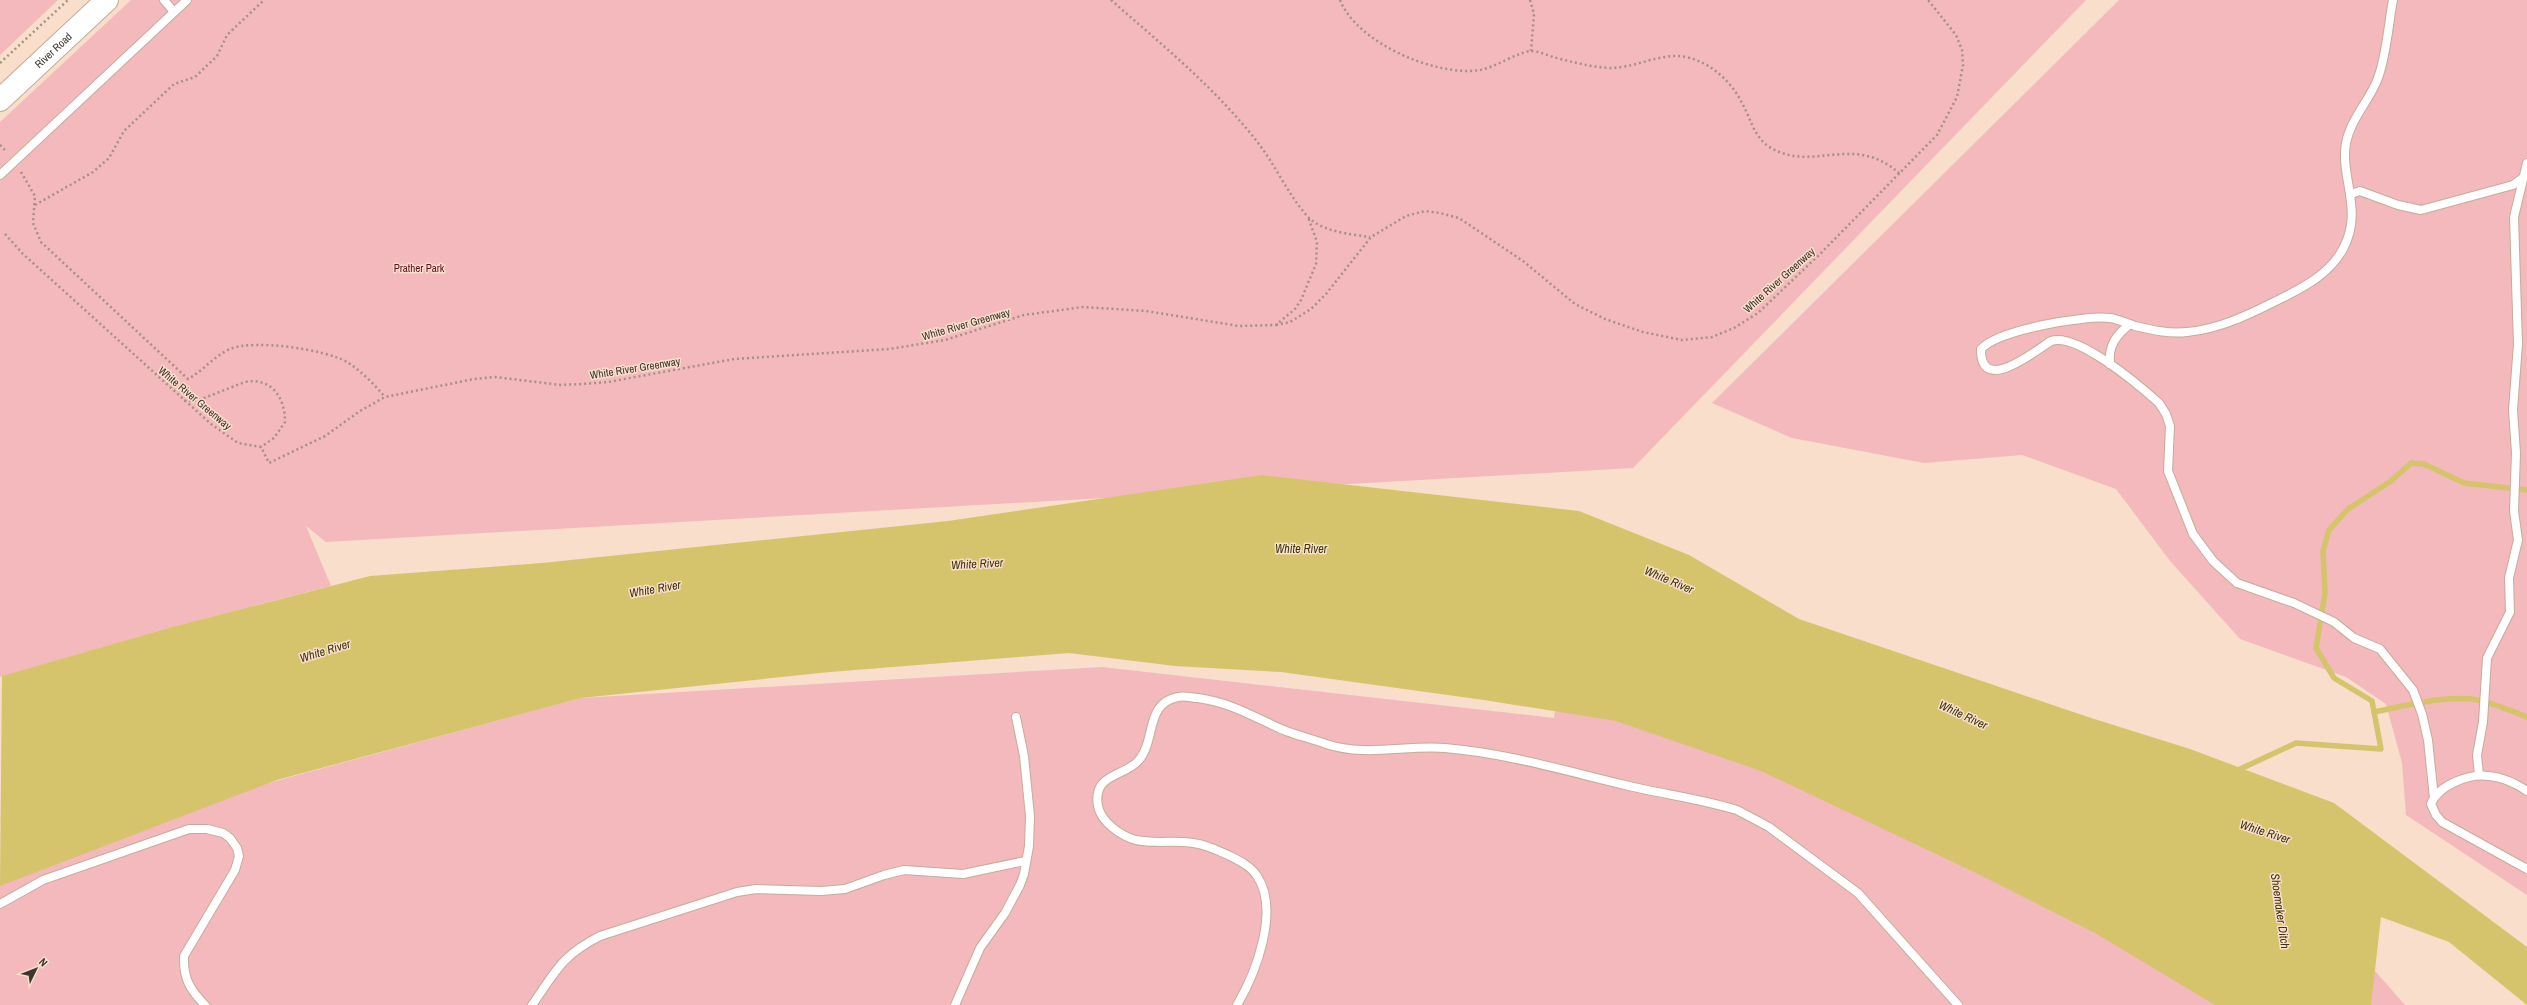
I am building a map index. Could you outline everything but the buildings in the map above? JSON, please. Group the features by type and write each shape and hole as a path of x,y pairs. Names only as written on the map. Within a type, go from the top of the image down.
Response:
{"street":[{"name":"River Road","path":"0,100 107,0"}],"lane":[{"path":"164,0 174,12"},
{"path":"0,175 187,0"},
{"path":"2393,0 2390,26 2378,79 2358,112 2346,142 2346,161 2351,194 2351,222 2348,239 2335,262 2312,282 2261,308 2206,330 2163,332 2112,318 2085,317 1997,337 1981,349 1984,364 1992,370 1999,370 2019,363 2041,347 2059,338 2075,344 2110,364 2150,395 2166,414 2170,426 2167,457 2170,477 2187,523 2213,561 2237,583 2294,603 2334,622 2354,638 2380,649 2412,690 2422,714 2428,740 2434,798 2433,808 2442,822 2527,869"},
{"path":"2479,775 2477,755 2483,722 2487,658 2510,612 2508,578 2518,540 2514,511 2516,453 2513,410 2518,344 2514,217 2527,163"},
{"path":"2351,194 2360,191 2398,206 2421,210 2513,185 2524,177"},
{"path":"2110,364 2109,349 2122,331 2130,324"},
{"path":"1237,1005 1253,972 1266,925 1264,889 1257,875 1236,859 1211,847 1193,842 1136,840 1127,836 1106,822 1098,804 1101,788 1112,774 1133,766 1140,759 1158,709 1167,701 1179,696 1229,704 1290,732 1346,749 1371,751 1410,748 1446,748 1488,755 1737,810 1769,827 1858,893 1958,1005"},
{"path":"955,1005 980,948 1005,913 1020,885 1029,846 1030,816 1026,773 1016,717"},
{"path":"2434,798 2438,791 2479,775 2496,778 2527,791"},
{"path":"0,904 43,880 150,842 189,830 207,830 223,833 237,848 239,856 235,870 184,956 183,969 189,986 205,1005"},
{"path":"532,1005 563,961 584,944 600,936 737,892 756,888 821,891 844,889 884,874 904,870 963,874 1025,861"}],"path":[{"path":"0,63 68,0"},
{"path":"35,205 93,172 109,158 124,131 174,84 196,77 217,56 227,35 264,0"},
{"path":"1111,0 1189,68 1232,113 1256,140 1308,217 1317,242 1316,264 1301,300 1294,309 1276,325"},
{"path":"1340,0 1352,19 1374,38 1391,48 1434,67 1453,71 1481,69 1531,51 1584,64 1609,68 1637,65 1669,56 1691,59 1717,72 1731,85 1742,102 1754,129 1770,147 1785,153 1804,156 1856,153 1877,159 1900,174"},
{"path":"1530,0 1534,14 1531,51"},
{"name":"White River Greenway","path":"5,234 23,254 184,401 238,443 261,446 269,463 325,436 356,413 384,397 474,379 495,377 562,385 588,384 608,382 734,359 856,352 920,346 945,340 1008,319 1083,307 1146,311 1239,326 1276,325 1290,322 1310,309 1326,294 1371,238 1416,213 1432,212 1448,215 1469,225 1523,261 1586,311 1643,332 1682,340 1703,339 1734,328 1758,313 1900,174 1937,135 1957,97 1963,65 1962,50 1956,36 1928,0"},
{"path":"0,145 14,161 34,191 35,231 48,250 188,379 225,351 241,346 260,345 338,358 362,373 384,397"},
{"path":"1308,217 1336,231 1371,238"},
{"path":"184,401 200,400 245,382 259,381 267,384 281,399 285,422 274,438 261,446"}],"green space":[{"path":"0,0 58,0 0,55"},
{"name":"Prather Park","path":"131,0 2086,0 1633,468 326,542 306,526 331,586 172,627 0,677 0,122"},
{"path":"2119,0 2527,0 2527,895 2406,815 2402,763 2386,704 2346,677 2240,639 2170,561 2116,489 2022,455 1924,463 1792,438 1712,403"},
{"path":"1102,667 1554,718 1561,674 2354,947 2405,1005 0,1005 0,881 206,800 581,698"}],"water":[{"path":"1262,475 1579,511 1689,555 1799,619 2088,717 2190,749 2334,803 2527,947 2527,1005 2449,942 2381,917 2371,1005 2215,1005 2095,933 1974,872 1761,771 1616,721 1484,700 1281,672 1175,666 1069,653 830,672 581,698 277,780 0,886 2,676 172,627 370,576 542,563 948,521"}],"waterway":[{"path":"2236,771 2296,743 2381,749 2372,701 2334,678 2316,648 2325,593 2323,551 2329,530 2348,509 2391,481 2411,463 2424,464 2464,483 2527,490"},
{"path":"2374,712 2435,700 2460,698 2486,702 2527,717"}],"water label":[{"name":"White River","path":"1301,549"},
{"name":"White River","path":"977,564"},
{"name":"White River","path":"1669,580"},
{"name":"White River","path":"655,589"},
{"name":"White River","path":"325,651"},
{"name":"White River","path":"1963,715"},
{"name":"White River","path":"2265,832"},
{"name":"Shoemaker Ditch","path":"2280,911"}]}
